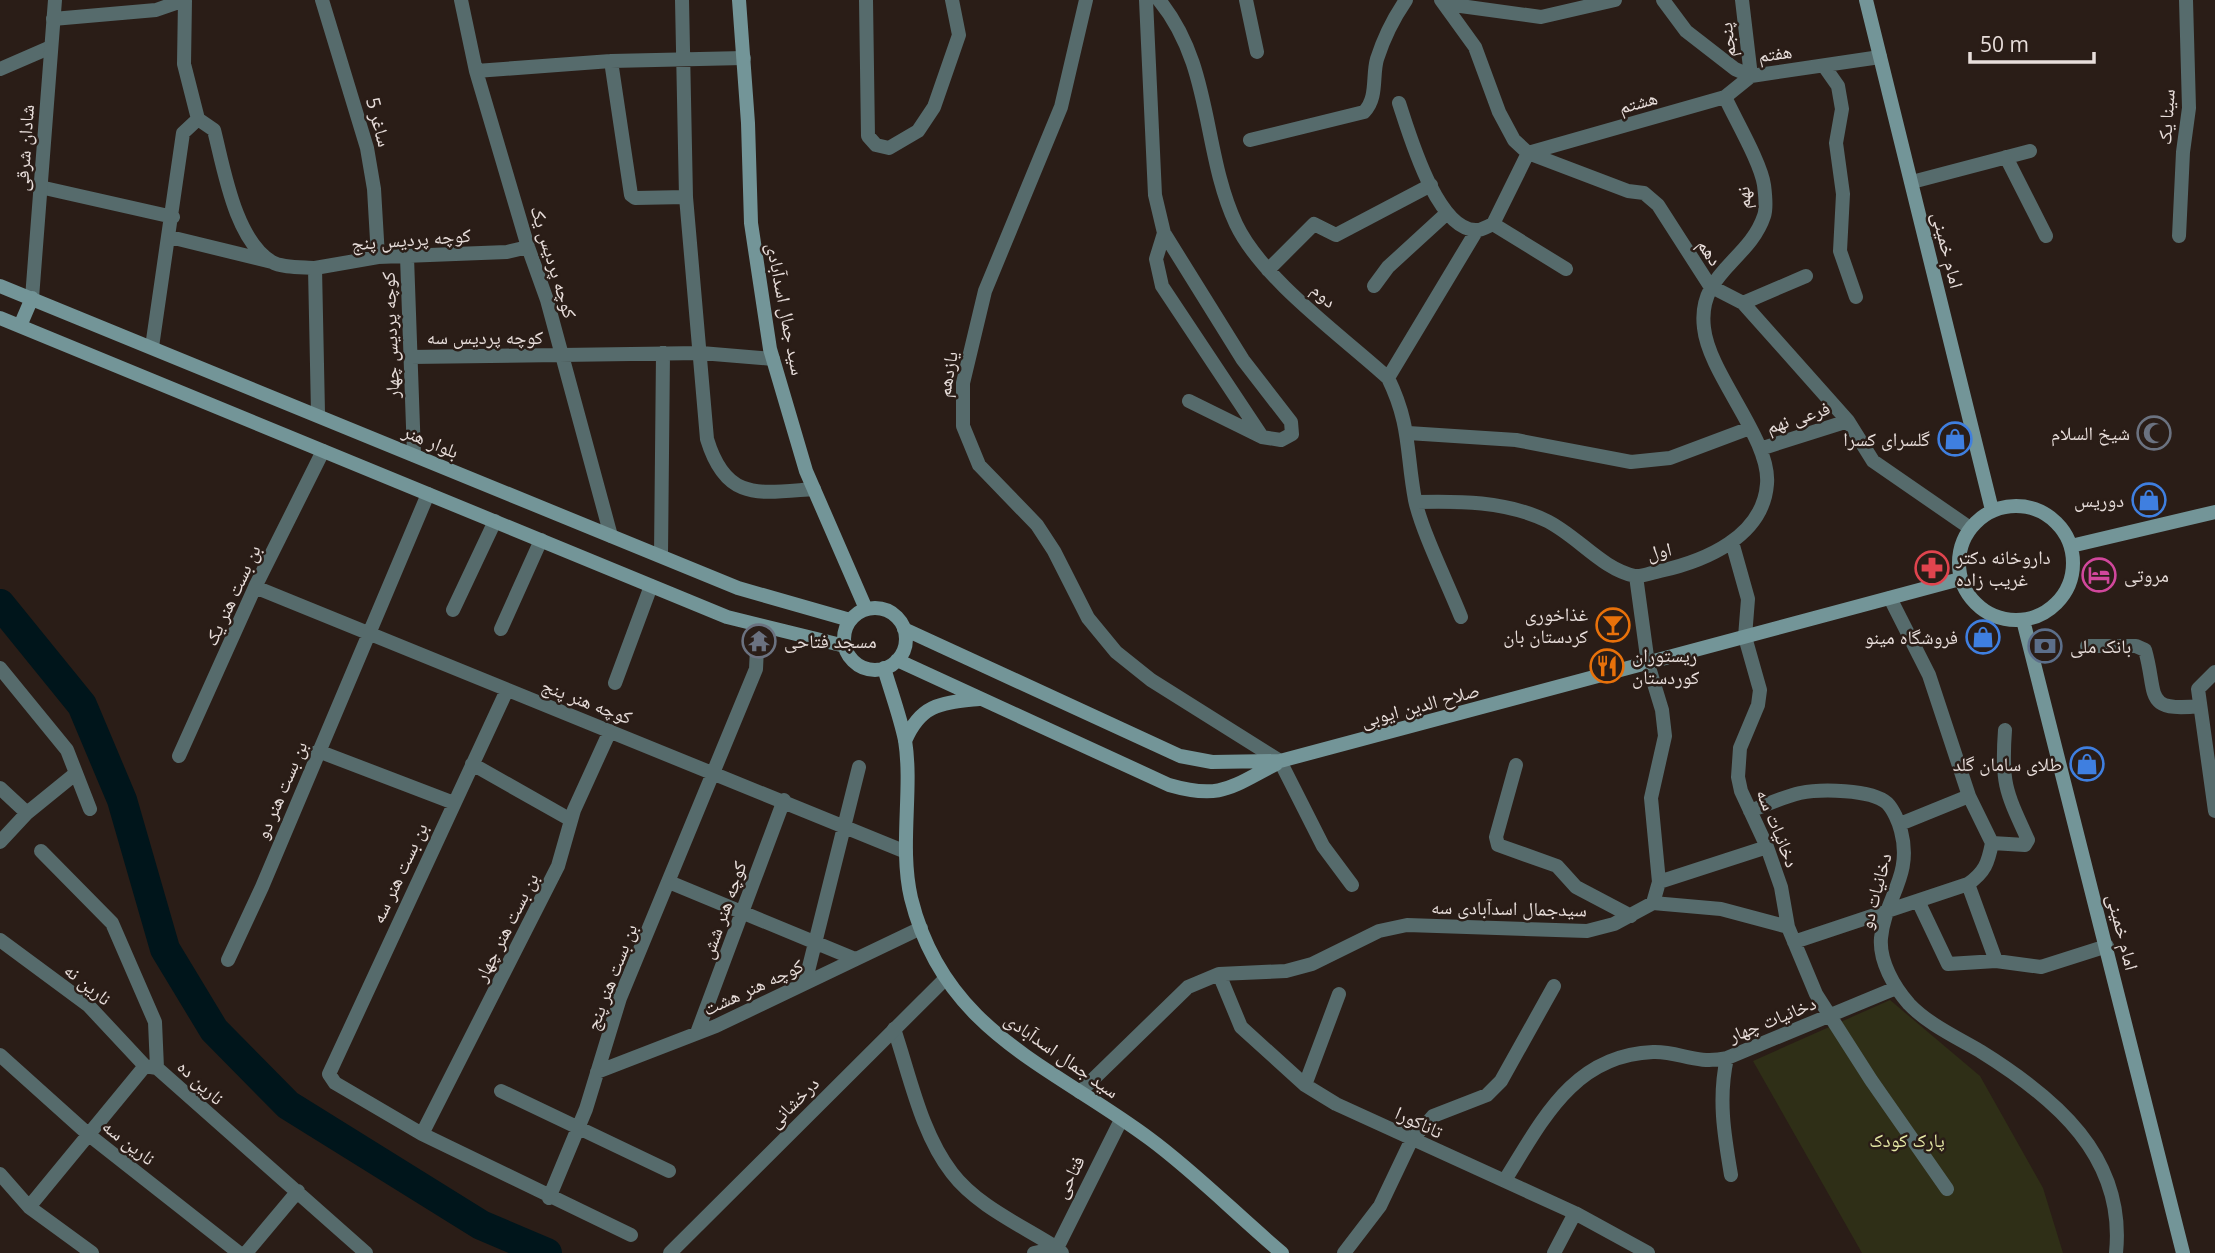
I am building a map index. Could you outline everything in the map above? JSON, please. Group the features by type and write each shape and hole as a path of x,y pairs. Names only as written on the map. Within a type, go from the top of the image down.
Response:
{"main road":[{"name":"سید جمال اسدآبادی","path":"739,0 751,223 773,359 814,489 866,609"},
{"name":"امام خمینی","path":"1866,0 1992,510"},
{"name":"بلوار هنر","path":"0,286 318,413 738,588 850,620"},
{"path":"20,326 32,298"},
{"path":"0,318 651,586 758,627 845,646"},
{"path":"2024,506 2039,510 2058,525 2071,546 2071,579 2064,594 2046,611 2023,620 2009,620 1984,611 1974,602 1961,579 1959,552 1970,528 1992,510 2024,506"},
{"path":"2071,546 2215,512"},
{"name":"صلاح الدین ایوبی","path":"904,629 1180,756 1212,762 1280,761 1961,579"},
{"path":"866,609 889,611 904,629 903,651 891,664 872,670 860,666 850,658 845,646 845,628 850,620 866,609"},
{"name":"امام خمینی","path":"2023,620 2183,1253"},
{"name":"سید جمال اسدآبادی","path":"891,664 905,741 906,852 911,897 921,928 945,979 973,1015 1007,1044 1150,1139 1276,1251"},
{"path":"891,664 981,698 1169,785 1190,791 1224,791 1280,761"},
{"path":"905,741 912,725 932,706 981,698"}],"street":[{"name":"شادان شرقی","path":"32,298 55,0"},
{"path":"53,19 156,10 185,0 184,64 198,119 214,130 234,205 253,244 273,263"},
{"name":"ساغر 5","path":"322,0 367,148 378,257"},
{"name":"کوچه پردیس یک","path":"461,0 476,71 528,247 548,300 611,536"},
{"path":"682,0 686,197 707,439 713,459 725,476 739,488 753,492 814,489"},
{"path":"866,0 868,136 876,145 888,148 918,131 934,107 959,35 952,0"},
{"name":"یازدهم","path":"1086,0 1061,107 985,291 963,383 963,426 979,466 1037,525 1054,551 1088,618 1116,652 1151,680 1280,761"},
{"path":"1246,0 1257,52"},
{"path":"1250,140 1364,112 1372,100 1376,63 1385,36 1406,0"},
{"path":"1443,2 1541,17 1615,0"},
{"name":"هفتم","path":"1663,0 1686,31 1735,69 1751,76 1880,57"},
{"name":"پنجم","path":"1742,0 1751,76"},
{"name":"سینا یک","path":"2179,236 2183,152 2189,108 2186,0"},
{"path":"1157,1 1155,195 1164,233 1243,360 1292,422 1292,434 1281,440 1262,436 1189,401"},
{"name":"دوم","path":"1157,1 1188,45 1215,148 1222,189 1237,226 1268,270 1388,378 1408,433 1416,502 1461,617"},
{"path":"1398,103 1431,185 1447,214 1464,227 1477,230 1493,225 1528,153 1514,140 1499,112 1475,47 1443,2"},
{"path":"0,69 51,47"},
{"path":"476,71 682,57 744,58"},
{"path":"611,61 631,195 635,198 686,197"},
{"path":"1824,66 1838,86 1842,110 1836,143 1843,194 1840,251 1856,297"},
{"name":"هشتم","path":"1528,153 1726,97 1751,76"},
{"name":"نهم","path":"1710,286 1746,245 1765,215 1763,181 1726,97"},
{"path":"152,347 173,218 183,133 198,119"},
{"path":"1912,182 2030,151"},
{"name":"دهم","path":"1528,153 1628,191 1644,193 1658,205 1710,286 1743,303 1848,421 1873,461 1970,528"},
{"path":"2006,158 2046,236"},
{"path":"1268,270 1314,224 1336,235 1431,185"},
{"path":"40,187 173,218"},
{"path":"1374,286 1388,267 1447,214"},
{"path":"1493,225 1566,269"},
{"path":"1388,378 1477,230"},
{"path":"1164,233 1156,259 1162,286 1262,436"},
{"name":"کوچه پردیس پنج","path":"170,237 273,263 315,268 378,257 507,252 528,247"},
{"name":"کوچه پردیس چهار","path":"407,257 414,455"},
{"path":"315,268 318,413"},
{"path":"1743,303 1806,275"},
{"name":"اول","path":"1416,502 1477,501 1545,520 1584,544 1606,563 1636,576 1692,564 1732,542 1758,517 1768,483 1760,449 1720,372 1704,332 1702,309 1710,286"},
{"path":"661,555 663,353"},
{"name":"کوچه پردیس سه","path":"410,357 701,353 773,359"},
{"name":"فرعی نهم","path":"1760,449 1848,421"},
{"path":"1408,433 1516,440 1631,462 1670,458 1750,428"},
{"name":"بن بست هنر یک","path":"178,757 255,587 323,451"},
{"name":"بن بست هنر دو","path":"228,960 428,494"},
{"path":"453,610 495,521"},
{"path":"501,629 541,540"},
{"name":"دخانیات سه","path":"1732,542 1748,599 1745,637 1760,690 1758,705 1739,758 1741,791 1767,847 1781,887 1788,928 1830,1016 1947,1189"},
{"path":"1636,576 1648,664 1662,710 1665,736 1651,798 1659,882 1653,903 1721,909 1788,928"},
{"path":"615,683 651,586"},
{"name":"کوچه هنر پنج","path":"255,587 784,800 906,852"},
{"path":"1794,942 1919,903 1968,884 1982,875 1987,866 1992,843 1969,796 1929,675 1890,598"},
{"name":"بن بست هنر پنج","path":"549,1198 578,1129 620,998 757,669 758,627"},
{"path":"2087,646 2136,646 2145,650 2154,695 2160,704 2171,709 2200,706"},
{"path":"0,668 67,751 90,809"},
{"path":"2215,672 2198,689 2215,811"},
{"name":"بن بست هنر سه","path":"422,1134 335,1083 329,1074 507,690"},
{"path":"1992,843 2025,845 2028,840 2005,788 2005,730"},
{"name":"بن بست هنر چهار","path":"422,1134 558,866 571,820 610,731"},
{"path":"318,751 454,803"},
{"path":"1280,761 1324,846 1352,885"},
{"path":"472,764 571,820"},
{"path":"1516,765 1496,837 1498,845 1557,866 1576,887 1631,916"},
{"path":"805,983 859,767"},
{"path":"0,842 27,813 75,774"},
{"path":"0,788 27,813"},
{"path":"1750,811 1801,793 1867,792 1887,803 1900,824 1969,796"},
{"name":"کوچه هنر شش","path":"697,1033 784,800"},
{"name":"دخانیات دو","path":"1900,824 1906,848 1903,874 1881,939 1886,968 1896,988 1910,1006 1932,1023 2013,1072 2067,1118 2101,1162 2116,1204 2116,1253"},
{"path":"1659,882 1767,847"},
{"path":"41,851 112,923 155,1022 151,1067"},
{"path":"669,882 855,959"},
{"path":"1968,884 1996,961"},
{"name":"سیدجمال اسدآبادی سه","path":"1080,1092 1188,987 1219,974 1286,971 1312,964 1379,931 1407,925 1587,931 1631,916 1653,903"},
{"path":"1919,903 1948,964 1996,961 2041,967 2107,946"},
{"name":"کوچه هنر هشت","path":"597,1072 697,1033 921,928"},
{"name":"نارین نه","path":"0,940 89,1005 151,1067"},
{"name":"تاناکورا","path":"1219,974 1241,1027 1305,1085 1336,1104 1411,1141 1575,1213 1648,1253"},
{"name":"درخشانی","path":"670,1253 945,979"},
{"path":"1344,1253 1380,1206 1411,1141 1433,1116 1487,1095 1501,1081 1554,986"},
{"name":"دخانیات چهار","path":"1505,1181 1552,1104 1574,1082 1628,1054 1657,1052 1709,1062 1727,1058 1896,988"},
{"path":"1305,1085 1339,994"},
{"path":"894,1029 926,1125 952,1174 996,1210 1059,1250"},
{"name":"نارین سه","path":"0,1055 89,1135 239,1253"},
{"path":"1727,1058 1722,1082 1722,1119 1731,1175"},
{"name":"نارین ده","path":"29,1207 151,1067 298,1191 366,1253"},
{"path":"501,1091 669,1171"},
{"name":"فتاحی","path":"1059,1250 1121,1120"},
{"path":"422,1134 549,1198 631,1234"},
{"path":"0,1174 29,1207 92,1253"},
{"path":"246,1253 298,1191"},
{"path":"1554,1253 1575,1213"},
{"path":"1034,1253 1059,1250"}],"green space":[{"name":"پارک کودک","path":"1890,1000 1980,1076 2043,1188 2063,1253 1862,1253 1753,1061"}],"waterway":[{"path":"0,604 82,705 122,800 165,949 214,1030 288,1105 481,1225 547,1253"}],"place":[{"name":"شیخ السلام","path":"2154,433"},
{"name":"گلسرای کسرا","path":"1955,439"},
{"name":"دوریس","path":"2149,500"},
{"name":"داروخانه دکتر غریب زاده","path":"1932,568"},
{"name":"مروتی","path":"2099,575"},
{"name":"غذاخوری کردستان بان","path":"1613,625"},
{"name":"فروشگاه مینو","path":"1983,637"},
{"name":"مسجد فتاحی","path":"759,641"},
{"name":"بانک ملی","path":"2045,646"},
{"name":"ریستوران کوردستان","path":"1607,666"},
{"name":"طلای سامان گلد","path":"2087,764"}]}
